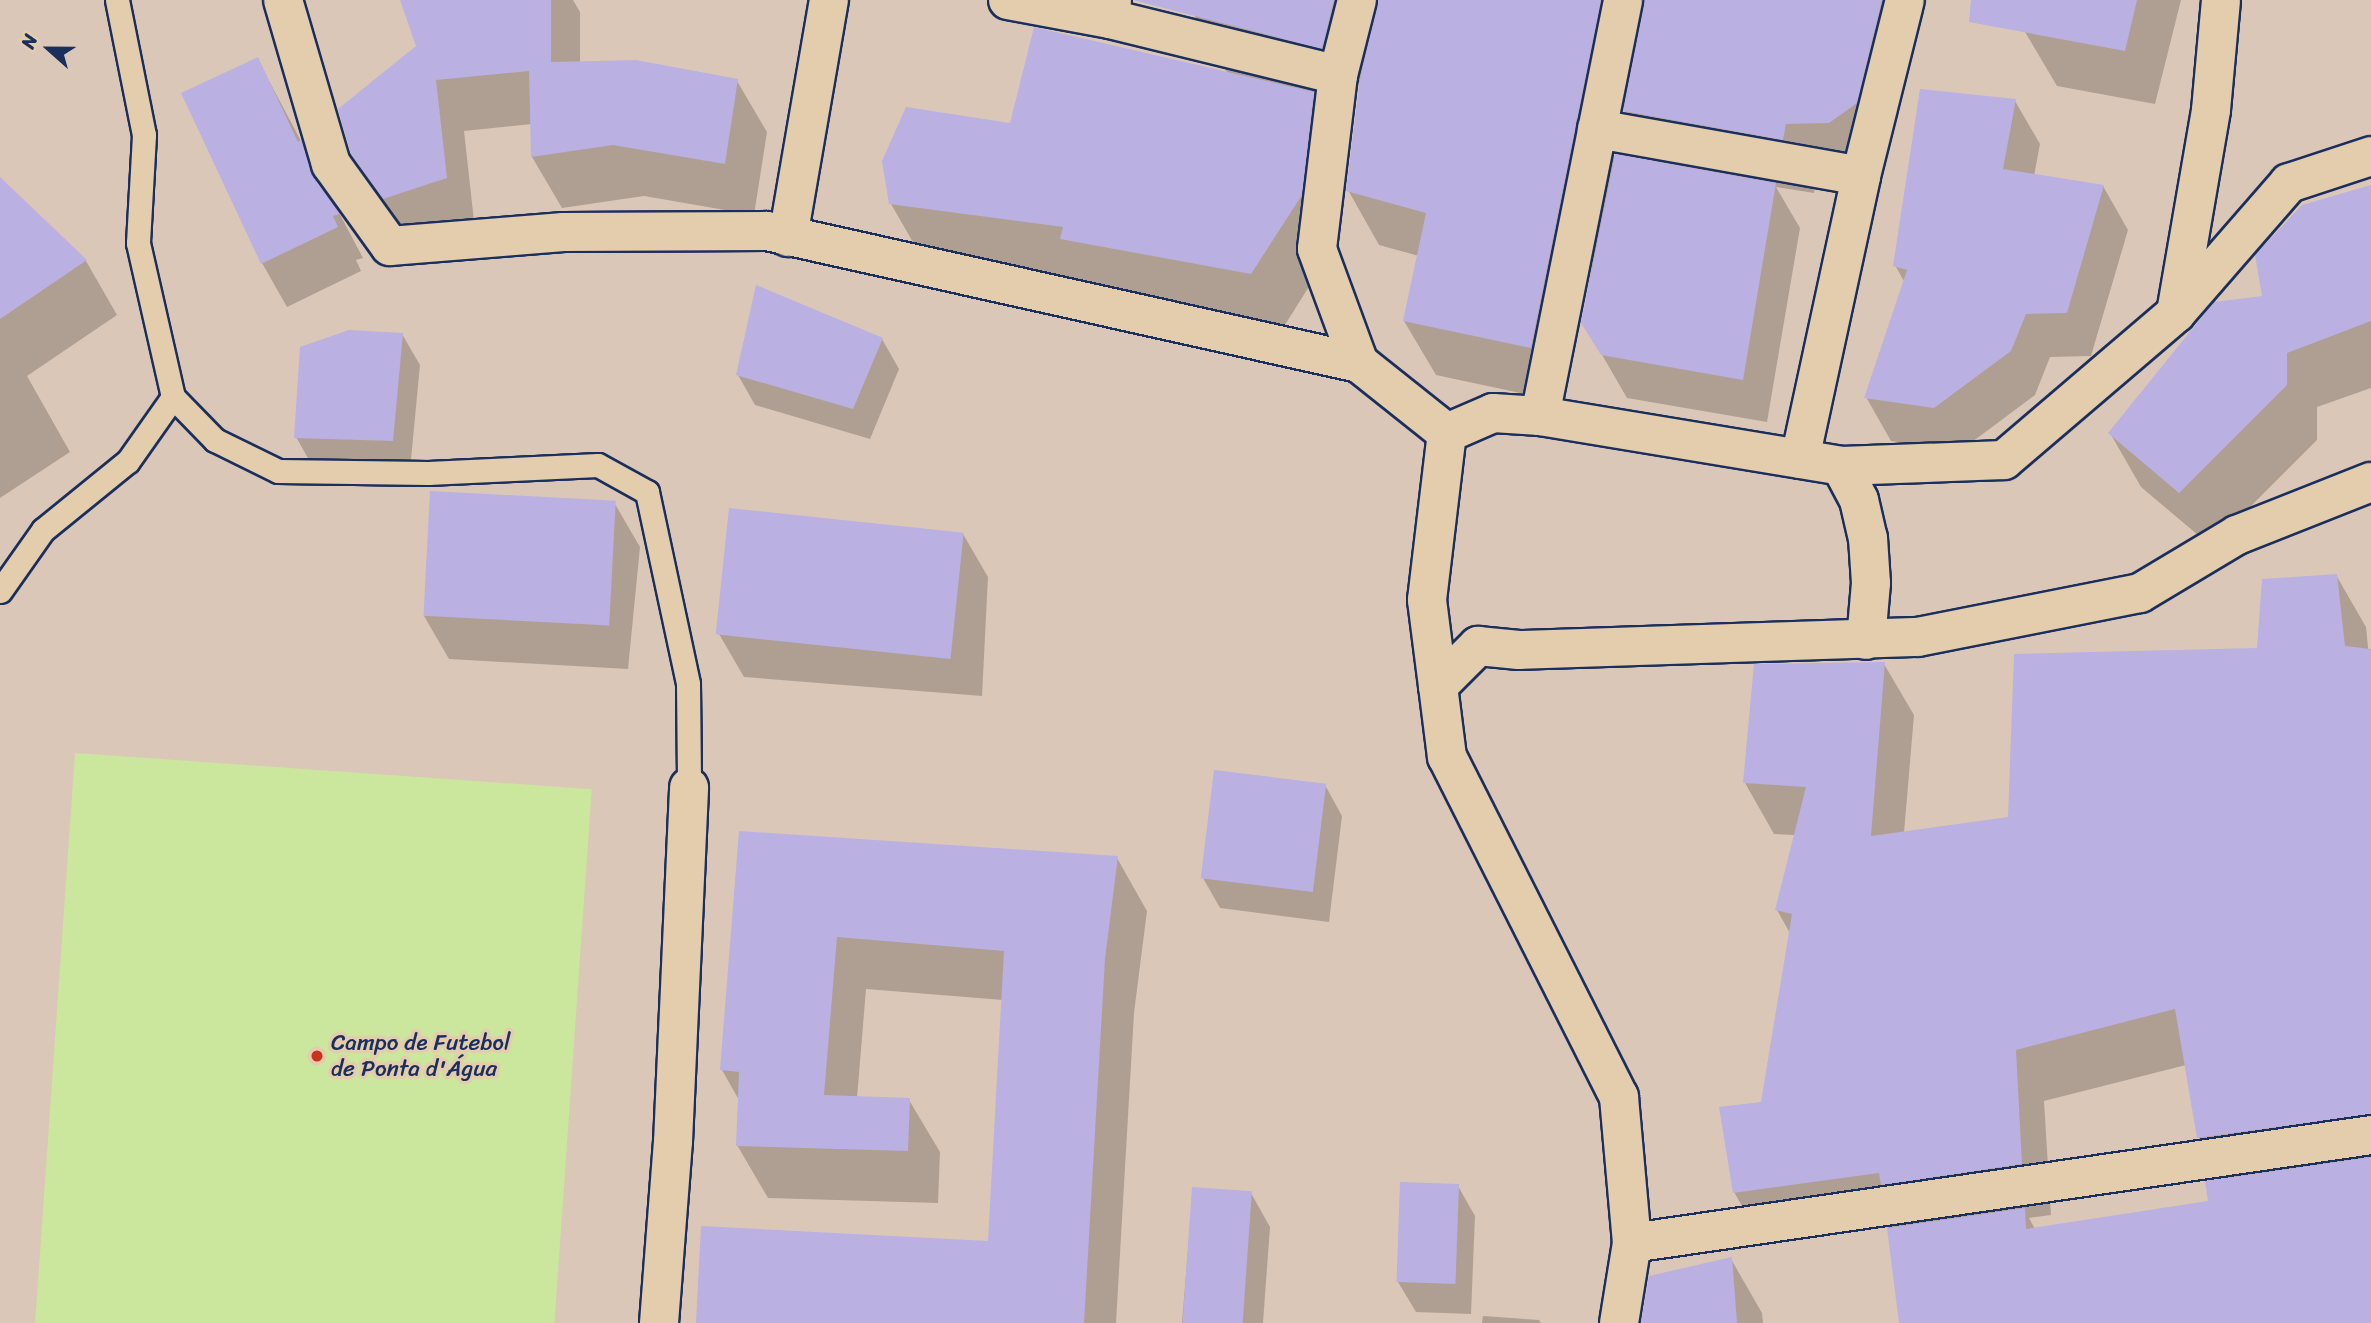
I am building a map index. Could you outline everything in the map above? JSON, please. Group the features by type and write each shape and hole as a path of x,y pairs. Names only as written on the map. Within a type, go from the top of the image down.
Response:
{"street":[{"path":"283,0 331,164 390,246 563,232 767,231 1359,363 1447,433"},
{"path":"788,237 829,0"},
{"path":"1008,0 1111,10 1338,75"},
{"path":"1357,0 1338,75 1317,249 1359,363"},
{"path":"1540,416 1623,0"},
{"path":"1800,459 1861,176 1905,0"},
{"path":"2176,313 2211,110 2221,0"},
{"path":"1597,129 1861,176"},
{"path":"1447,433 1493,413 1540,416 1841,466 2004,460 2176,313 2289,183 2371,156"},
{"path":"1447,433 1427,600 1447,757 1619,1097 1632,1243 1619,1323"},
{"path":"1841,466 1859,500 1868,538 1871,583 1866,640"},
{"path":"1438,687 1478,646 1519,650 1918,637 2140,593 2237,535 2371,482"},
{"path":"659,1323 673,1142 689,787"},
{"path":"1632,1243 2371,1135"}],"lane":[{"path":"117,0 144,135 138,243 173,397 215,440 278,471 428,473 598,465 647,492 688,684 689,787"},
{"path":"0,591 43,530 128,461 173,397"}],"green space":[{"name":"Campo de Futebol de Ponta d'Água","path":"75,753 592,789 554,1323 35,1323"}],"building":[{"path":"400,0 551,0 551,62 636,60 738,79 725,164 613,145 531,157 529,71 436,80 447,178 383,199 351,154 338,109 416,46"},
{"path":"1133,0 1334,0 1322,49"},
{"path":"1378,0 1601,0 1531,348 1403,321 1426,213 1346,191 1360,79"},
{"path":"1644,0 1882,0 1857,103 1829,123 1786,124 1783,140 1623,111"},
{"path":"1971,0 2137,0 2125,51 1969,22"},
{"path":"1034,27 1314,92 1302,195 1251,274 1060,239 1063,227 889,204 882,161 906,107 1010,123"},
{"path":"258,57 298,142 301,139 313,176 340,214 333,216 338,227 261,264 181,93"},
{"path":"1920,89 2016,99 2003,169 2104,185 2067,313 2026,314 2011,351 1934,408 1864,398 1907,270 1893,266"},
{"path":"1615,154 1776,183 1743,380 1601,355 1581,323"},
{"path":"0,177 87,260 0,319"},
{"path":"2371,185 2371,321 2287,353 2287,385 2179,493 2108,433 2214,302 2262,296 2255,255 2302,205"},
{"path":"756,285 883,338 853,409 736,375"},
{"path":"349,330 403,333 393,441 294,438 300,347"},
{"path":"430,491 616,501 609,626 423,616"},
{"path":"729,508 964,533 950,659 716,634"},
{"path":"2337,574 2345,646 2371,649 2371,1114 2197,1138 2175,1009 2016,1050 2022,1164 1881,1185 1879,1173 1733,1193 1719,1107 1761,1102 1792,914 1775,910 1806,787 1743,783 1754,664 1885,662 1871,836 2008,817 2014,654 2257,648 2262,579"},
{"path":"1214,770 1326,784 1313,892 1201,878"},
{"path":"739,831 1118,856 1105,959 1084,1323 696,1323 701,1226 988,1241 1004,951 837,937 824,1095 910,1098 908,1151 736,1146 739,1072 720,1070"},
{"path":"2371,1157 2371,1323 1899,1323 1887,1228 2025,1208 2026,1229 2208,1201 2205,1181"},
{"path":"1400,1182 1459,1184 1455,1284 1397,1282"},
{"path":"1192,1187 1252,1191 1243,1323 1183,1323"},
{"path":"1732,1257 1737,1323 1641,1323 1649,1276"}],"place":[{"name":"Campo de Futebol de Ponta d'Água","path":"317,1056"}]}
